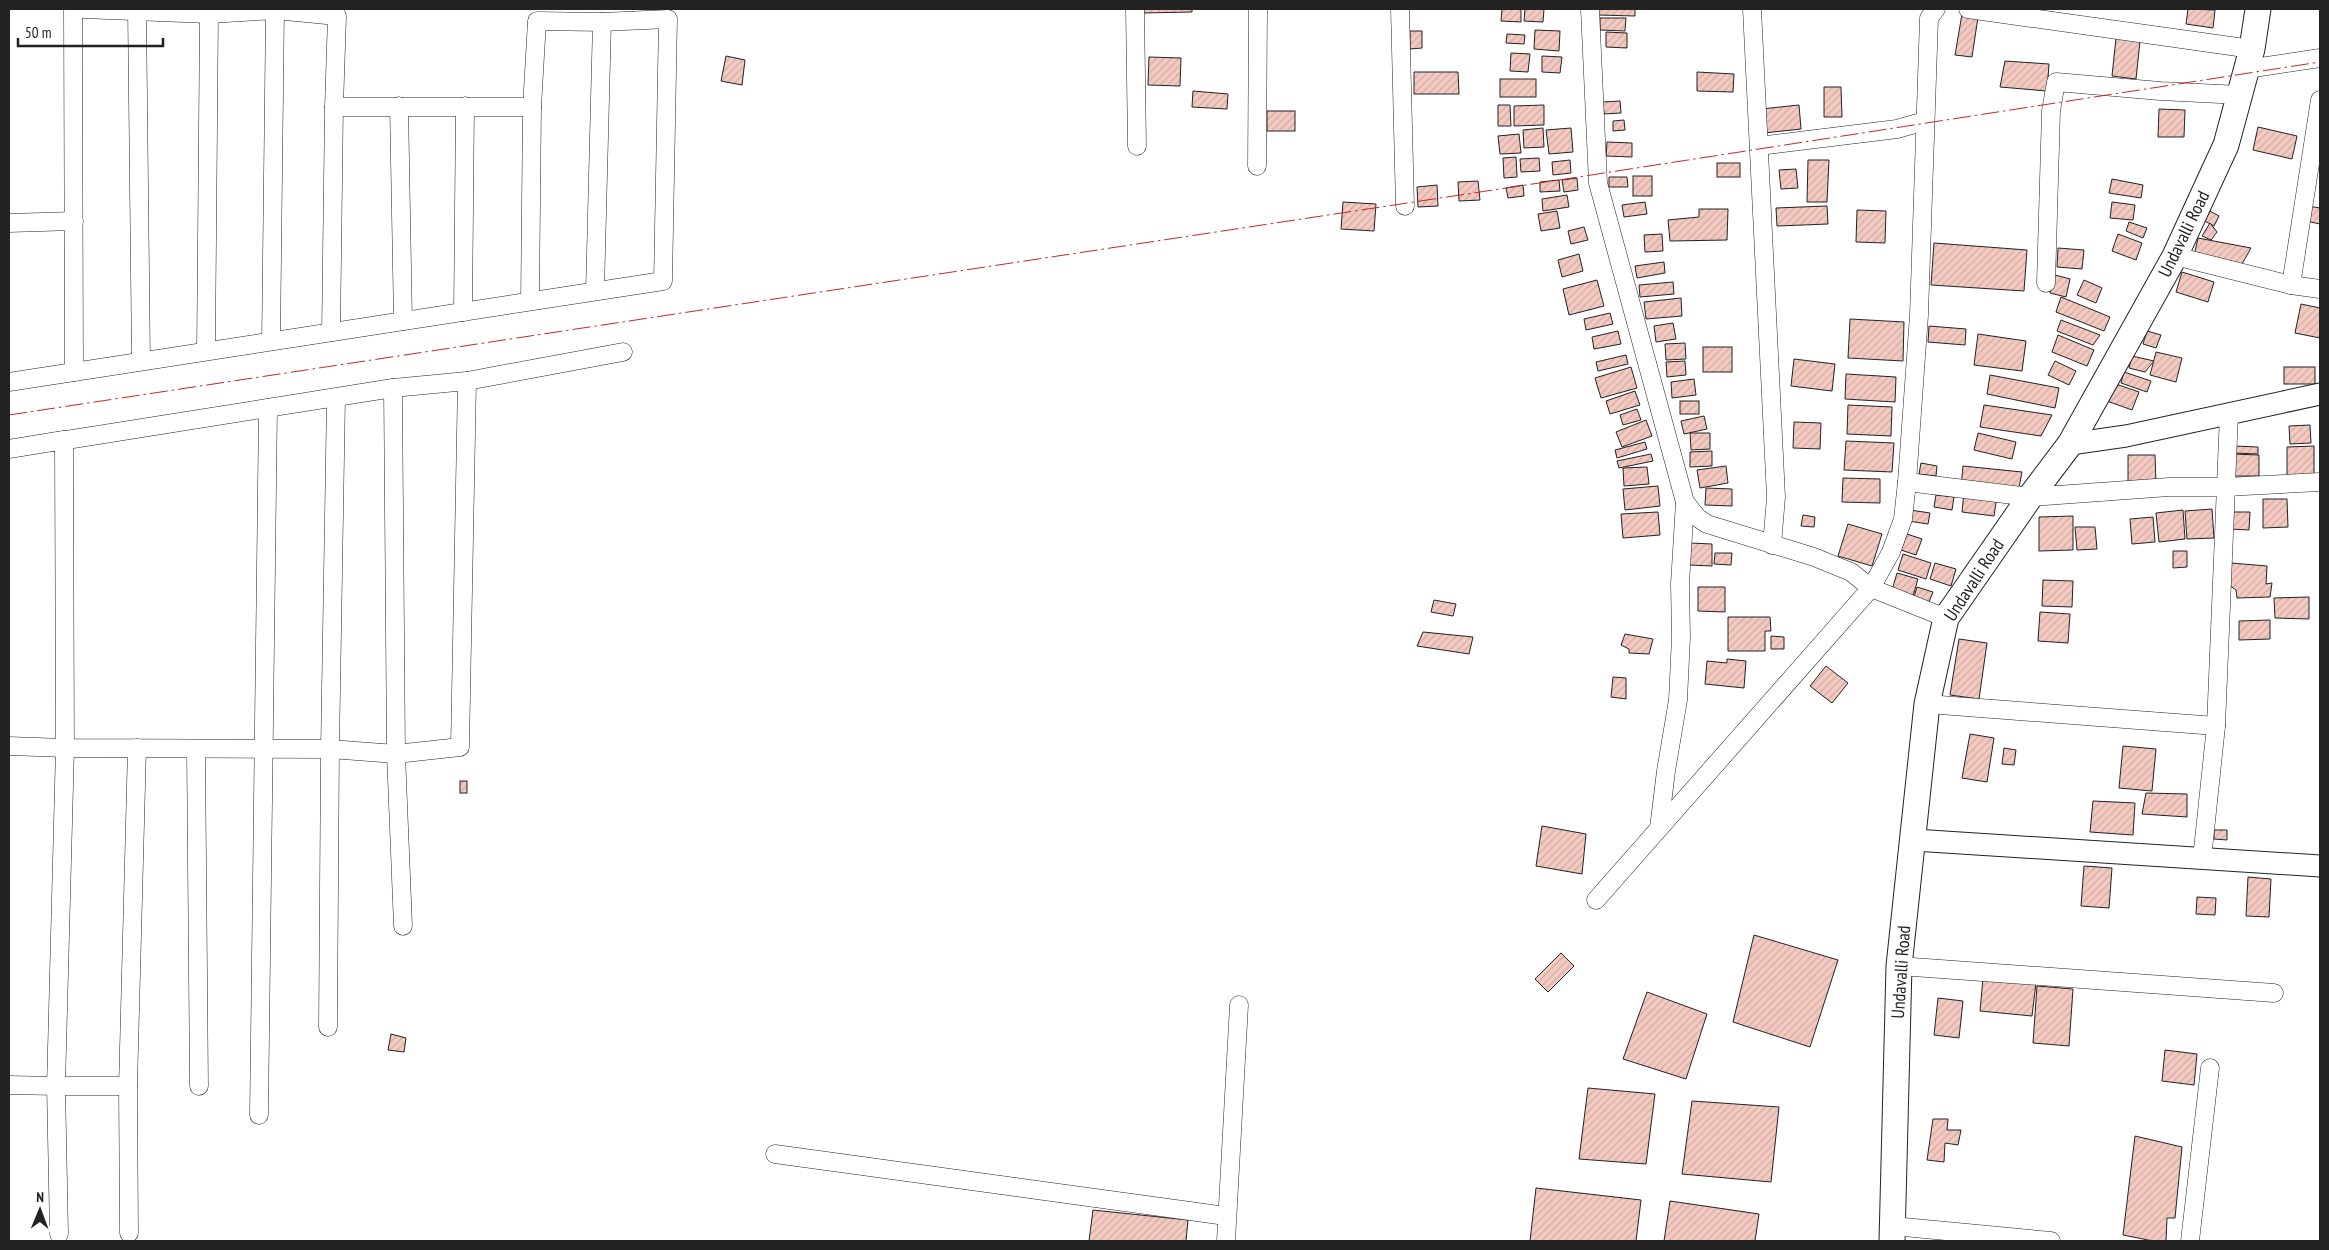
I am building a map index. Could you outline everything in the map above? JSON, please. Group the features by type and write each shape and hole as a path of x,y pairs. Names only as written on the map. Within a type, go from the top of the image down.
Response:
{"main road":[{"name":"Undavalli Road","path":"1893,1234 1899,966 1914,840 1927,704 1946,618 2030,497 2070,444 2175,256 2226,145 2250,59 2258,9"}],"street":[{"path":"73,9 74,372"},
{"path":"83,9 209,14 275,10 337,16 331,332"},
{"path":"1135,9 1136,146"},
{"path":"1257,166 1258,9"},
{"path":"1400,9 1406,206"},
{"path":"1590,9 1598,183 1685,502 1680,584 1681,637 1678,700 1659,828"},
{"path":"1752,9 1776,497 1772,545"},
{"path":"1596,900 1871,588 1890,552 1902,519 1907,482 1919,315 1929,18 1936,9"},
{"path":"1968,9 2250,59 2320,58"},
{"path":"137,10 141,361"},
{"path":"271,341 275,10"},
{"path":"206,351 209,14"},
{"path":"9,382 663,281 668,19 602,22 537,21 532,107 530,301"},
{"path":"595,291 602,22"},
{"path":"2046,283 2050,111 2056,82 2160,91 2240,95"},
{"path":"2291,285 2320,100"},
{"path":"399,106 403,321"},
{"path":"463,312 465,106"},
{"path":"334,107 532,107"},
{"path":"1759,146 1897,129 1925,121"},
{"path":"9,223 74,221"},
{"path":"2175,256 2291,285 2320,289"},
{"path":"59,1234 56,1086 65,748 64,440 9,449 18,447 268,408 336,398 393,388 467,381 623,352"},
{"path":"9,746 330,749 396,754 460,747 467,381"},
{"path":"393,388 396,754 403,926"},
{"path":"2070,444 2126,436 2320,394"},
{"path":"328,1027 330,749 336,398"},
{"path":"259,1115 268,408"},
{"path":"2202,859 2216,726 2229,414"},
{"path":"1907,482 2030,497 2169,487 2226,487 2320,482"},
{"path":"1685,502 1698,518 1707,524 1814,557 1851,572 1871,588 1946,618"},
{"path":"1927,704 2216,726"},
{"path":"129,1233 128,1086 137,748"},
{"path":"196,749 199,1086"},
{"path":"1914,840 2320,866"},
{"path":"1899,966 2274,993"},
{"path":"1226,1241 1239,1005"},
{"path":"2190,1241 2210,1068"},
{"path":"9,1085 128,1086"},
{"path":"775,1154 1226,1216"},
{"path":"1893,1234 2051,1241"}],"building":[{"path":"1142,9 1192,9 1192,12 1142,13"},
{"path":"1502,9 1521,9 1521,22 1501,21"},
{"path":"1525,9 1544,9 1543,22 1524,21"},
{"path":"1598,9 1635,9 1635,16 1598,15"},
{"path":"2188,9 2215,10 2213,28 2186,24"},
{"path":"1962,14 1978,17 1972,57 1955,55"},
{"path":"1600,18 1626,18 1625,31 1600,30"},
{"path":"1535,30 1560,31 1559,51 1534,49"},
{"path":"1410,31 1422,31 1422,48 1410,49"},
{"path":"1606,32 1627,33 1627,48 1606,47"},
{"path":"1507,34 1525,35 1524,44 1506,43"},
{"path":"2116,38 2140,41 2136,79 2112,76"},
{"path":"1511,53 1530,54 1528,72 1510,71"},
{"path":"726,56 745,60 742,85 721,81"},
{"path":"1542,56 1562,57 1560,73 1542,72"},
{"path":"1149,57 1181,58 1180,86 1148,85"},
{"path":"2005,61 2049,64 2047,91 2000,87"},
{"path":"1414,72 1458,72 1459,94 1414,94"},
{"path":"1697,72 1734,74 1733,92 1697,91"},
{"path":"1500,79 1536,79 1536,97 1500,97"},
{"path":"1824,87 1841,87 1842,117 1824,117"},
{"path":"1193,91 1228,94 1227,109 1192,107"},
{"path":"1620,101 1621,113 1604,114 1603,102"},
{"path":"1498,105 1510,105 1511,126 1498,126"},
{"path":"1544,105 1544,125 1514,126 1514,106"},
{"path":"1799,105 1801,129 1764,133 1761,109"},
{"path":"2159,109 2185,110 2184,137 2158,137"},
{"path":"1267,111 1295,111 1295,131 1267,131"},
{"path":"1624,120 1625,130 1613,131 1613,121"},
{"path":"2258,127 2297,136 2292,159 2253,150"},
{"path":"1543,128 1544,147 1524,148 1523,130"},
{"path":"1571,128 1573,152 1549,154 1546,130"},
{"path":"1519,134 1521,153 1500,154 1498,136"},
{"path":"1607,142 1632,143 1632,157 1606,156"},
{"path":"1516,157 1517,177 1504,178 1503,158"},
{"path":"1539,158 1540,171 1521,172 1520,159"},
{"path":"1570,160 1571,173 1553,175 1552,162"},
{"path":"1808,160 1829,160 1827,202 1807,202"},
{"path":"1717,163 1740,163 1740,177 1717,177"},
{"path":"1796,169 1798,188 1781,189 1779,170"},
{"path":"1633,176 1652,176 1652,196 1633,196"},
{"path":"1609,177 1627,177 1628,187 1609,187"},
{"path":"1577,178 1578,190 1564,192 1562,180"},
{"path":"2112,179 2143,185 2141,198 2109,193"},
{"path":"1559,180 1560,191 1540,192 1540,182"},
{"path":"1478,181 1480,200 1459,201 1458,182"},
{"path":"1437,185 1438,206 1418,207 1417,187"},
{"path":"1523,185 1524,196 1508,198 1506,188"},
{"path":"1567,195 1569,207 1543,211 1542,199"},
{"path":"1343,202 1376,204 1374,231 1341,229"},
{"path":"1645,202 1647,214 1624,217 1622,205"},
{"path":"2112,202 2135,205 2133,220 2110,218"},
{"path":"1827,206 1828,224 1777,226 1776,208"},
{"path":"2308,206 2320,208 2320,224 2306,221"},
{"path":"1699,209 1728,209 1727,240 1670,241 1668,220 1699,217"},
{"path":"1857,210 1886,211 1885,243 1856,242"},
{"path":"2208,210 2219,216 2214,226 2203,220"},
{"path":"1557,211 1560,228 1541,231 1538,214"},
{"path":"2129,222 2147,228 2143,238 2126,231"},
{"path":"2210,223 2217,232 2211,240 2202,236"},
{"path":"1584,227 1588,240 1571,244 1568,231"},
{"path":"1662,234 1663,251 1645,252 1644,235"},
{"path":"2118,234 2142,243 2136,260 2112,251"},
{"path":"2198,238 2251,248 2242,264 2194,256"},
{"path":"1934,243 2027,250 2024,291 1931,285"},
{"path":"2058,248 2084,250 2082,269 2057,267"},
{"path":"1579,254 1583,271 1562,277 1558,260"},
{"path":"1664,262 1665,273 1637,278 1635,266"},
{"path":"2182,272 2214,282 2208,302 2176,292"},
{"path":"2055,275 2070,279 2066,297 2050,293"},
{"path":"1597,280 1604,306 1569,315 1563,289"},
{"path":"2084,280 2102,288 2096,303 2077,295"},
{"path":"1673,282 1674,294 1640,297 1639,285"},
{"path":"2061,297 2110,317 2104,331 2056,312"},
{"path":"1681,298 1682,316 1646,319 1644,302"},
{"path":"2301,304 2320,308 2320,338 2295,333"},
{"path":"1610,313 1613,324 1586,330 1584,319"},
{"path":"1850,319 1904,322 1903,361 1848,358"},
{"path":"2061,320 2100,335 2093,345 2057,331"},
{"path":"1673,323 1676,339 1656,342 1654,326"},
{"path":"1929,326 1966,329 1965,345 1928,342"},
{"path":"1618,331 1621,344 1594,349 1592,337"},
{"path":"2147,331 2161,335 2156,348 2143,344"},
{"path":"1978,334 2026,341 2022,371 1974,365"},
{"path":"2058,335 2094,350 2087,366 2052,352"},
{"path":"1685,343 1686,359 1666,360 1665,344"},
{"path":"1703,347 1732,347 1732,372 1703,372"},
{"path":"2156,352 2182,358 2176,382 2150,375"},
{"path":"1626,355 1628,364 1598,371 1596,362"},
{"path":"2132,356 2154,361 2145,372 2129,368"},
{"path":"1794,359 1835,364 1832,391 1791,386"},
{"path":"1685,361 1686,375 1667,377 1666,362"},
{"path":"2055,361 2076,371 2069,385 2048,375"},
{"path":"1631,367 1637,388 1601,398 1595,378"},
{"path":"2284,367 2315,367 2315,384 2284,384"},
{"path":"2124,372 2151,381 2147,392 2121,383"},
{"path":"1846,374 1896,377 1895,402 1845,399"},
{"path":"1990,375 2059,388 2055,408 1987,394"},
{"path":"1694,379 1696,395 1672,398 1671,382"},
{"path":"2113,383 2139,392 2132,410 2107,401"},
{"path":"1635,391 1640,405 1610,414 1606,401"},
{"path":"1680,401 1699,401 1699,414 1680,414"},
{"path":"1848,405 1892,407 1891,436 1847,434"},
{"path":"1984,405 2052,415 2041,436 1980,427"},
{"path":"1637,409 1641,420 1623,425 1620,415"},
{"path":"1704,416 1707,429 1684,434 1681,421"},
{"path":"1646,420 1652,436 1622,447 1616,432"},
{"path":"1794,422 1821,423 1820,449 1793,448"},
{"path":"2310,425 2311,443 2290,444 2289,426"},
{"path":"1690,433 1710,433 1710,449 1691,450"},
{"path":"1978,433 2016,442 2012,459 1974,450"},
{"path":"1846,441 1894,443 1892,472 1844,470"},
{"path":"1645,442 1647,449 1617,458 1615,450"},
{"path":"2234,446 2258,447 2258,454 2234,453"},
{"path":"2314,446 2314,475 2287,475 2287,447"},
{"path":"1712,451 1712,466 1690,467 1690,452"},
{"path":"1651,454 1653,461 1619,468 1617,461"},
{"path":"2232,454 2259,455 2259,476 2232,476"},
{"path":"2128,455 2155,455 2156,483 2128,483"},
{"path":"1921,463 1937,466 1936,476 1919,474"},
{"path":"1726,466 1728,483 1700,488 1697,470"},
{"path":"1963,466 2022,472 2018,493 1961,487"},
{"path":"1647,467 1649,484 1624,486 1623,468"},
{"path":"1843,478 1880,479 1880,503 1842,502"},
{"path":"1658,486 1660,506 1625,510 1623,489"},
{"path":"1706,488 1732,489 1732,506 1705,505"},
{"path":"1964,492 1997,496 1994,516 1962,512"},
{"path":"1936,495 1954,497 1952,510 1934,507"},
{"path":"2263,499 2287,499 2288,527 2263,528"},
{"path":"2212,509 2214,538 2187,539 2185,511"},
{"path":"1910,510 1930,513 1928,524 1908,521"},
{"path":"2183,510 2185,539 2159,542 2156,513"},
{"path":"1658,512 1660,535 1623,538 1621,514"},
{"path":"2231,512 2250,512 2249,530 2230,529"},
{"path":"1803,515 1815,517 1814,527 1801,526"},
{"path":"2073,516 2073,550 2039,551 2039,517"},
{"path":"2153,517 2155,542 2132,544 2130,519"},
{"path":"1848,524 1882,534 1872,566 1838,556"},
{"path":"2075,527 2095,527 2097,549 2077,550"},
{"path":"1907,534 1922,539 1916,555 1901,550"},
{"path":"1690,543 1712,544 1712,566 1689,565"},
{"path":"2173,551 2187,551 2187,567 2173,568"},
{"path":"1715,553 1732,553 1731,565 1714,564"},
{"path":"1903,554 1931,563 1926,579 1898,570"},
{"path":"1935,563 1956,569 1951,586 1930,579"},
{"path":"2231,563 2267,566 2266,584 2272,583 2270,597 2237,598 2236,590 2229,585"},
{"path":"1897,573 1918,579 1913,596 1892,590"},
{"path":"2043,580 2073,581 2072,607 2042,606"},
{"path":"1698,587 1725,587 1725,612 1698,611"},
{"path":"1917,587 1933,592 1929,602 1914,597"},
{"path":"2309,597 2309,619 2275,618 2274,598"},
{"path":"1434,600 1456,604 1453,616 1431,612"},
{"path":"2040,612 2070,614 2068,643 2038,641"},
{"path":"1728,617 1770,617 1771,631 1765,631 1765,651 1728,651"},
{"path":"2270,620 2270,639 2239,640 2239,621"},
{"path":"1423,632 1473,637 1469,654 1417,646"},
{"path":"1625,634 1653,639 1649,654 1629,653 1629,649 1621,645"},
{"path":"1771,636 1784,637 1784,649 1771,649"},
{"path":"1959,639 1987,643 1979,699 1950,695"},
{"path":"1727,659 1746,661 1744,688 1705,684 1707,661 1727,663"},
{"path":"1826,666 1848,683 1832,703 1810,686"},
{"path":"1613,677 1626,678 1626,699 1611,697"},
{"path":"1970,734 1994,738 1987,782 1962,778"},
{"path":"2123,746 2156,749 2152,791 2119,788"},
{"path":"2004,748 2016,750 2014,765 2002,764"},
{"path":"460,781 467,781 467,793 460,793"},
{"path":"2146,793 2187,794 2187,817 2142,814"},
{"path":"2093,801 2135,803 2133,835 2090,832"},
{"path":"1542,826 1586,834 1582,874 1536,866"},
{"path":"2214,830 2227,830 2227,840 2214,839"},
{"path":"2084,866 2112,868 2109,908 2081,906"},
{"path":"2248,877 2271,879 2269,917 2246,916"},
{"path":"2197,897 2216,898 2215,915 2196,914"},
{"path":"1754,935 1838,960 1810,1047 1733,1022"},
{"path":"1561,953 1574,966 1548,992 1535,979"},
{"path":"1983,978 2036,983 2032,1016 1980,1011"},
{"path":"2037,986 2073,989 2069,1046 2033,1043"},
{"path":"1647,992 1707,1014 1686,1079 1623,1059"},
{"path":"1938,998 1963,1001 1959,1038 1934,1035"},
{"path":"391,1034 406,1038 404,1052 388,1050"},
{"path":"2165,1050 2197,1054 2194,1085 2162,1081"},
{"path":"1588,1088 1655,1094 1646,1164 1579,1159"},
{"path":"1692,1101 1779,1107 1771,1182 1682,1174"},
{"path":"1933,1119 1948,1119 1947,1130 1961,1130 1958,1145 1945,1143 1944,1162 1927,1160"},
{"path":"2135,1136 2182,1147 2175,1218 2167,1218 2166,1241 2153,1241 2123,1235"},
{"path":"1536,1188 1641,1200 1636,1241 1530,1241"},
{"path":"1670,1201 1759,1214 1755,1241 1664,1241"},
{"path":"1093,1210 1188,1220 1186,1241 1089,1241"}],"power":[{"path":"9,415 1559,180 2320,62"}]}
